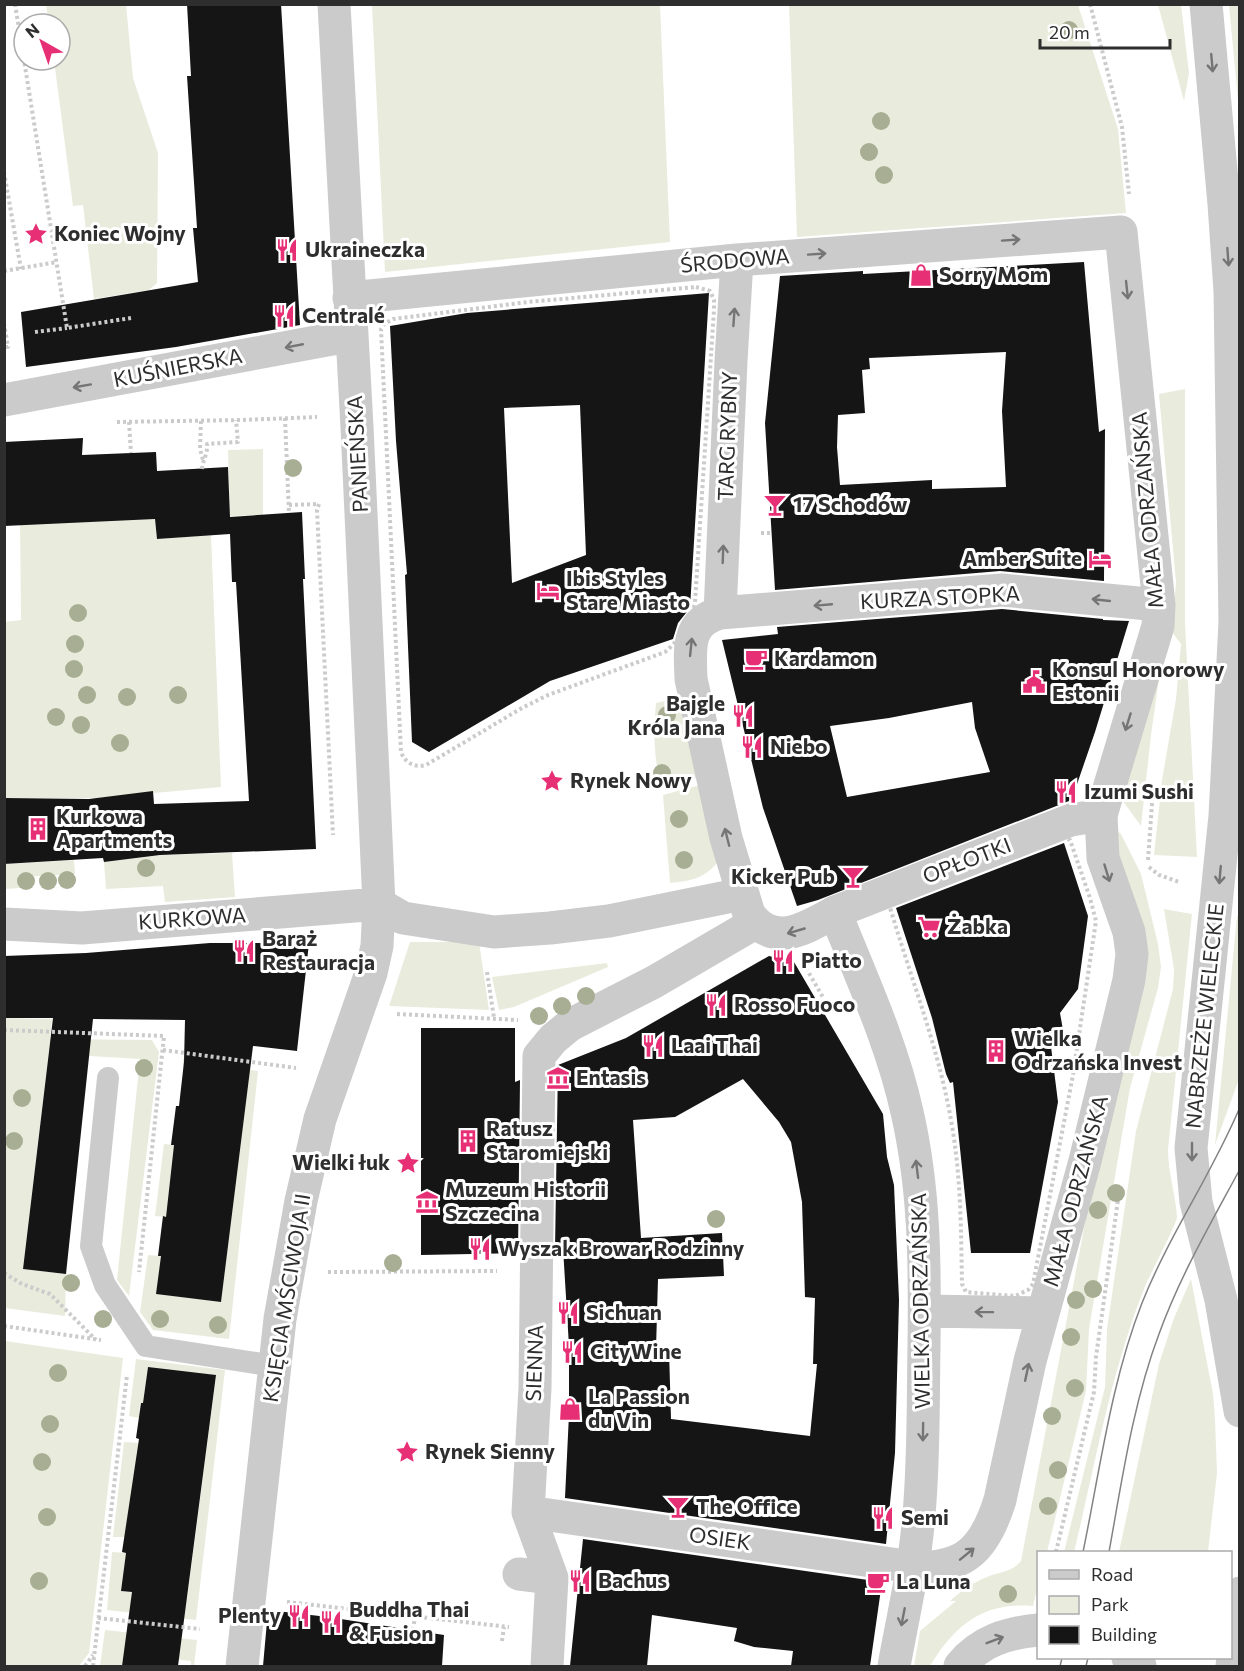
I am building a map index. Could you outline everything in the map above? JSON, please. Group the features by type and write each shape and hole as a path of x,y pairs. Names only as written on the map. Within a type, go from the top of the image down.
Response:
{"street":[{"name":"PANIEŃSKA","path":"334,4 379,904"},
{"name":"NABRZEŻE WIELECKIE","path":"1206,4 1230,291 1235,622 1225,816 1194,1108 1192,1162 1196,1202 1221,1300 1239,1412"},
{"name":"ŚRODOWA","path":"349,298 737,260 1121,232"},
{"name":"MAŁA ODRZAŃSKA","path":"913,1567 935,1568 959,1560 974,1548 993,1522 1000,1500 1029,1360 1085,1161 1129,980 1132,954 1129,932 1103,858 1101,815 1158,626 1159,606 1121,232"},
{"name":"TARG RYBNY","path":"720,613 716,361 737,260"},
{"name":"KUŚNIERSKA","path":"4,400 352,337"},
{"name":"KURZA STOPKA","path":"720,613 1002,590 1159,606"},
{"path":"720,613 708,616 696,628 692,636 691,679 726,838 749,908 763,929 781,934 808,927 835,912"},
{"name":"OPŁOTKI","path":"835,912 1071,820 1101,815"},
{"name":"KURKOWA","path":"4,924 82,928 379,904"},
{"path":"379,904 403,918 494,932 749,908"},
{"name":"KSIĘCIA MŚCIWOJA II","path":"242,1666 287,1277 312,1151 330,1087 371,973 377,946 379,904"},
{"name":"SIENNA","path":"547,1666 552,1578 528,1512 535,1388 539,1056 553,1039 570,1025 654,982 749,908"},
{"name":"WIELKA ODRZAŃSKA","path":"835,912 887,1041 907,1111 916,1154 924,1236 925,1311 919,1514 913,1567 894,1666"},
{"path":"925,1311 1043,1313"},
{"name":"OSIEK","path":"528,1512 913,1567"},
{"path":"519,1574 552,1578"},
{"path":"1233,1666 1239,1593"},
{"path":"960,1666 968,1656 987,1642 1014,1633 1037,1630"},
{"path":"1233,1666 1239,1645"}],"lane":[{"path":"108,1078 91,1246 105,1285 146,1347 275,1366"}],"path":[{"path":"15,4 67,328"},
{"path":"1090,4 1122,127 1130,202 1121,232"},
{"path":"4,172 21,269"},
{"path":"4,270 57,262"},
{"path":"704,288 710,291 714,300 716,361 695,602 691,619 677,642 665,652 653,657 548,695 426,765 417,766 408,761 401,752 381,329 384,324 393,319 460,310 704,288"},
{"path":"35,332 131,318"},
{"path":"4,322 8,347 4,347"},
{"path":"123,422 318,417"},
{"path":"285,418 289,513"},
{"path":"203,460 208,452 207,444 238,442 236,420"},
{"path":"201,421 202,469"},
{"path":"129,422 131,453"},
{"path":"289,506 319,504"},
{"path":"1062,837 1070,840 1087,888 1096,921 1089,980 1033,1284 1022,1295 973,1293 963,1289 961,1216 951,1120 930,1035 891,912 889,904 896,897 1062,837"},
{"path":"1143,861 1159,875 1184,883"},
{"path":"480,930 494,1018"},
{"path":"802,961 830,1008"},
{"path":"420,1016 515,1019"},
{"path":"4,1030 112,1034"},
{"path":"163,1050 299,1068"},
{"path":"4,1272 22,1284 50,1294 96,1340"},
{"path":"4,1326 62,1334"},
{"path":"281,1601 549,1632"},
{"path":"350,1620 352,1610"},
{"path":"413,1630 415,1617"},
{"path":"98,1618 201,1629"},
{"path":"502,1641 504,1627"},
{"path":"85,1666 94,1653"}],"green space":[{"path":"46,5 126,5 133,78 158,153 157,283 149,290 94,299 83,205 73,206 56,72 72,72 72,12 47,12"},
{"path":"372,5 660,5 670,242 385,272"},
{"path":"789,5 1078,5 1118,129 1126,213 797,237"},
{"path":"1158,5 1181,5 1189,73 1184,101"},
{"path":"1229,5 1239,5 1239,111"},
{"path":"1185,389 1185,622 1197,857 1154,855 1162,780 1176,699 1181,644 1172,632 1176,582 1159,394"},
{"path":"263,449 263,515 230,516 228,450"},
{"path":"155,519 157,539 211,535 221,787 97,798 5,798 4,622 21,620 20,520"},
{"path":"1162,658 1151,735 1141,826 1120,797"},
{"path":"682,697 699,777 661,787 655,745 656,703"},
{"path":"700,785 717,863 707,873 696,878 670,883 663,795"},
{"path":"1114,828 1121,834 1141,874 1158,944 1161,967 1158,988 1130,1088 1089,1329 1086,1391 1047,1551 1037,1551 1037,1589 1033,1606 999,1608 985,1612 960,1628 930,1666 914,1666 920,1631 956,1601 950,1601 982,1579 1009,1570 1021,1561 1093,1181 1146,980 1114,845"},
{"path":"232,853 235,897 165,902 163,886 106,889 104,862 160,855"},
{"path":"74,860 75,874 21,877 20,888 5,889 5,864"},
{"path":"1164,909 1192,914 1168,1150 1177,1217 1146,1284 1123,1350 1105,1416 1074,1551 1064,1551 1105,1387 1107,1329 1136,1131 1173,989 1174,969"},
{"path":"1237,916 1240,916 1239,1079 1215,1145"},
{"path":"410,942 479,942 489,1010 389,1006"},
{"path":"607,963 608,967 514,1007 499,1010 492,977"},
{"path":"5,1018 52,1019 50,1039 152,1040 159,1052 129,1296 117,1280 140,1059 89,1056 49,1050 23,1269 66,1274 65,1316 5,1308"},
{"path":"183,1059 258,1071 229,1339 153,1330 140,1312 148,1255 161,1256 157,1294 221,1302 249,1078 183,1068"},
{"path":"164,1144 174,1145 166,1217 155,1216"},
{"path":"1191,1279 1213,1394 1215,1419 1217,1473 1208,1551 1119,1551 1159,1364 1174,1318"},
{"path":"5,1341 123,1358 89,1653 79,1666 5,1666"},
{"path":"136,1359 225,1370 196,1620 107,1610 112,1552 126,1553 121,1591 187,1599 216,1376 148,1367 139,1418 129,1416"},
{"path":"124,1442 139,1443 125,1537 113,1537"},
{"path":"105,1630 197,1640 194,1666 191,1666 191,1661 124,1653 122,1666 100,1666"}],"building":[{"path":"187,4 281,4 300,325 176,347 26,367 21,312 198,282 193,228 197,228 187,76 191,76"},
{"path":"1084,262 1099,432 1105,429 1104,581 1000,571 775,590 765,423 780,276 863,271 863,274","holes":["1006,352 1002,411 1006,487 932,489 932,480 840,485 837,447 838,415 865,413 862,370 870,369 869,358"]},
{"path":"709,293 690,608 678,623 673,639 550,681 429,752 412,742 405,575 407,574 396,441 390,326 467,313","holes":["580,405 586,555 512,583 504,408"]},
{"path":"83,438 82,455 156,452 157,471 228,467 230,517 302,512 316,849 160,855 104,862 103,858 4,864 4,798 89,799 153,791 154,804 249,801 236,582 232,582 230,534 157,539 155,519 4,526 4,442"},
{"path":"1002,609 1129,621 1095,732 1069,801 818,900 797,906 763,808 722,640 778,634 777,627","holes":["972,702 975,728 990,772 847,797 830,726 889,718"]},
{"name":"Wielka Odrzańska Invest","path":"1064,843 1088,916 1078,989 1060,1013 1063,1030 1049,1031 1058,1102 1030,1253 971,1253 953,1082 950,1083 946,1074 932,1018 896,908"},
{"path":"210,943 309,943 297,1051 253,1046 221,1302 156,1294 161,1256 158,1256 163,1216 166,1217 174,1145 171,1145 176,1106 179,1106 184,1062 185,1020 93,1019 66,1274 23,1269 53,1018 4,1018 4,956 86,953"},
{"path":"769,956 794,962 883,1114 887,1157 894,1185 899,1300 895,1453 886,1544 565,1498 569,1346 563,1248 555,1249 558,1065 626,1038","holes":["743,1079 779,1122 791,1142 802,1202 805,1297 815,1298 813,1364 817,1364 810,1436 671,1419 669,1350 656,1349 658,1279 724,1276 722,1233 641,1238 633,1120 675,1117"]},
{"name":"Ratusz Staromiejski","path":"421,1028 515,1028 515,1082 520,1080 518,1253 421,1255"},
{"path":"148,1367 216,1375 178,1666 122,1666 132,1592 121,1591 126,1553 122,1552 139,1439 136,1438"},
{"path":"583,1539 882,1582 870,1666 791,1666 793,1651 754,1647 734,1641 737,1628 652,1615 647,1666 570,1666"},
{"path":"268,1610 444,1635 442,1666 263,1666"}],"tram line":[{"path":"1083,1551 1107,1426 1131,1333 1153,1278 1240,1107"},
{"path":"1109,1551 1129,1442 1150,1360 1167,1312 1186,1271 1240,1169"},
{"path":"1060,1666 1062,1659"},
{"path":"1086,1666 1088,1659"}],"place":[{"name":"Koniec Wojny","path":"36,234"},
{"name":"Ukraineczka","path":"287,250"},
{"name":"Sorry Mom","path":"921,275"},
{"name":"Centralé","path":"284,316"},
{"name":"17 Schodów","path":"775,505"},
{"name":"Amber Suite","path":"1100,559"},
{"name":"Ibis Styles Stare Miasto","path":"548,591"},
{"name":"Kardamon","path":"756,659"},
{"name":"Konsul Honorowy Estonii","path":"1034,682"},
{"name":"Bajgle Króla Jana","path":"743,716"},
{"name":"Niebo","path":"752,747"},
{"name":"Rynek Nowy","path":"552,781"},
{"name":"Izumi Sushi","path":"1066,792"},
{"name":"Kurkowa Apartments","path":"38,829"},
{"name":"Kicker Pub","path":"853,877"},
{"name":"Żabka","path":"929,927"},
{"name":"Baraż Restauracja","path":"244,951"},
{"name":"Piatto","path":"783,961"},
{"name":"Rosso Fuoco","path":"716,1005"},
{"name":"Laai Thai","path":"653,1046"},
{"name":"Wielka Odrzańska Invest","path":"996,1051"},
{"name":"Entasis","path":"558,1078"},
{"name":"Ratusz Staromiejski","path":"468,1141"},
{"name":"Wielki łuk","path":"408,1163"},
{"name":"Muzeum Historii Szczecina","path":"427,1202"},
{"name":"Wyszak Browar Rodzinny","path":"480,1249"},
{"name":"Sichuan","path":"568,1313"},
{"name":"CityWine","path":"572,1352"},
{"name":"La Passion du Vin","path":"570,1409"},
{"name":"Rynek Sienny","path":"407,1452"},
{"name":"The Office","path":"678,1507"},
{"name":"Semi","path":"883,1518"},
{"name":"Bachus","path":"580,1581"},
{"name":"La Luna","path":"878,1582"},
{"name":"Plenty","path":"299,1616"},
{"name":"Buddha Thai & Fusion","path":"331,1622"}]}
